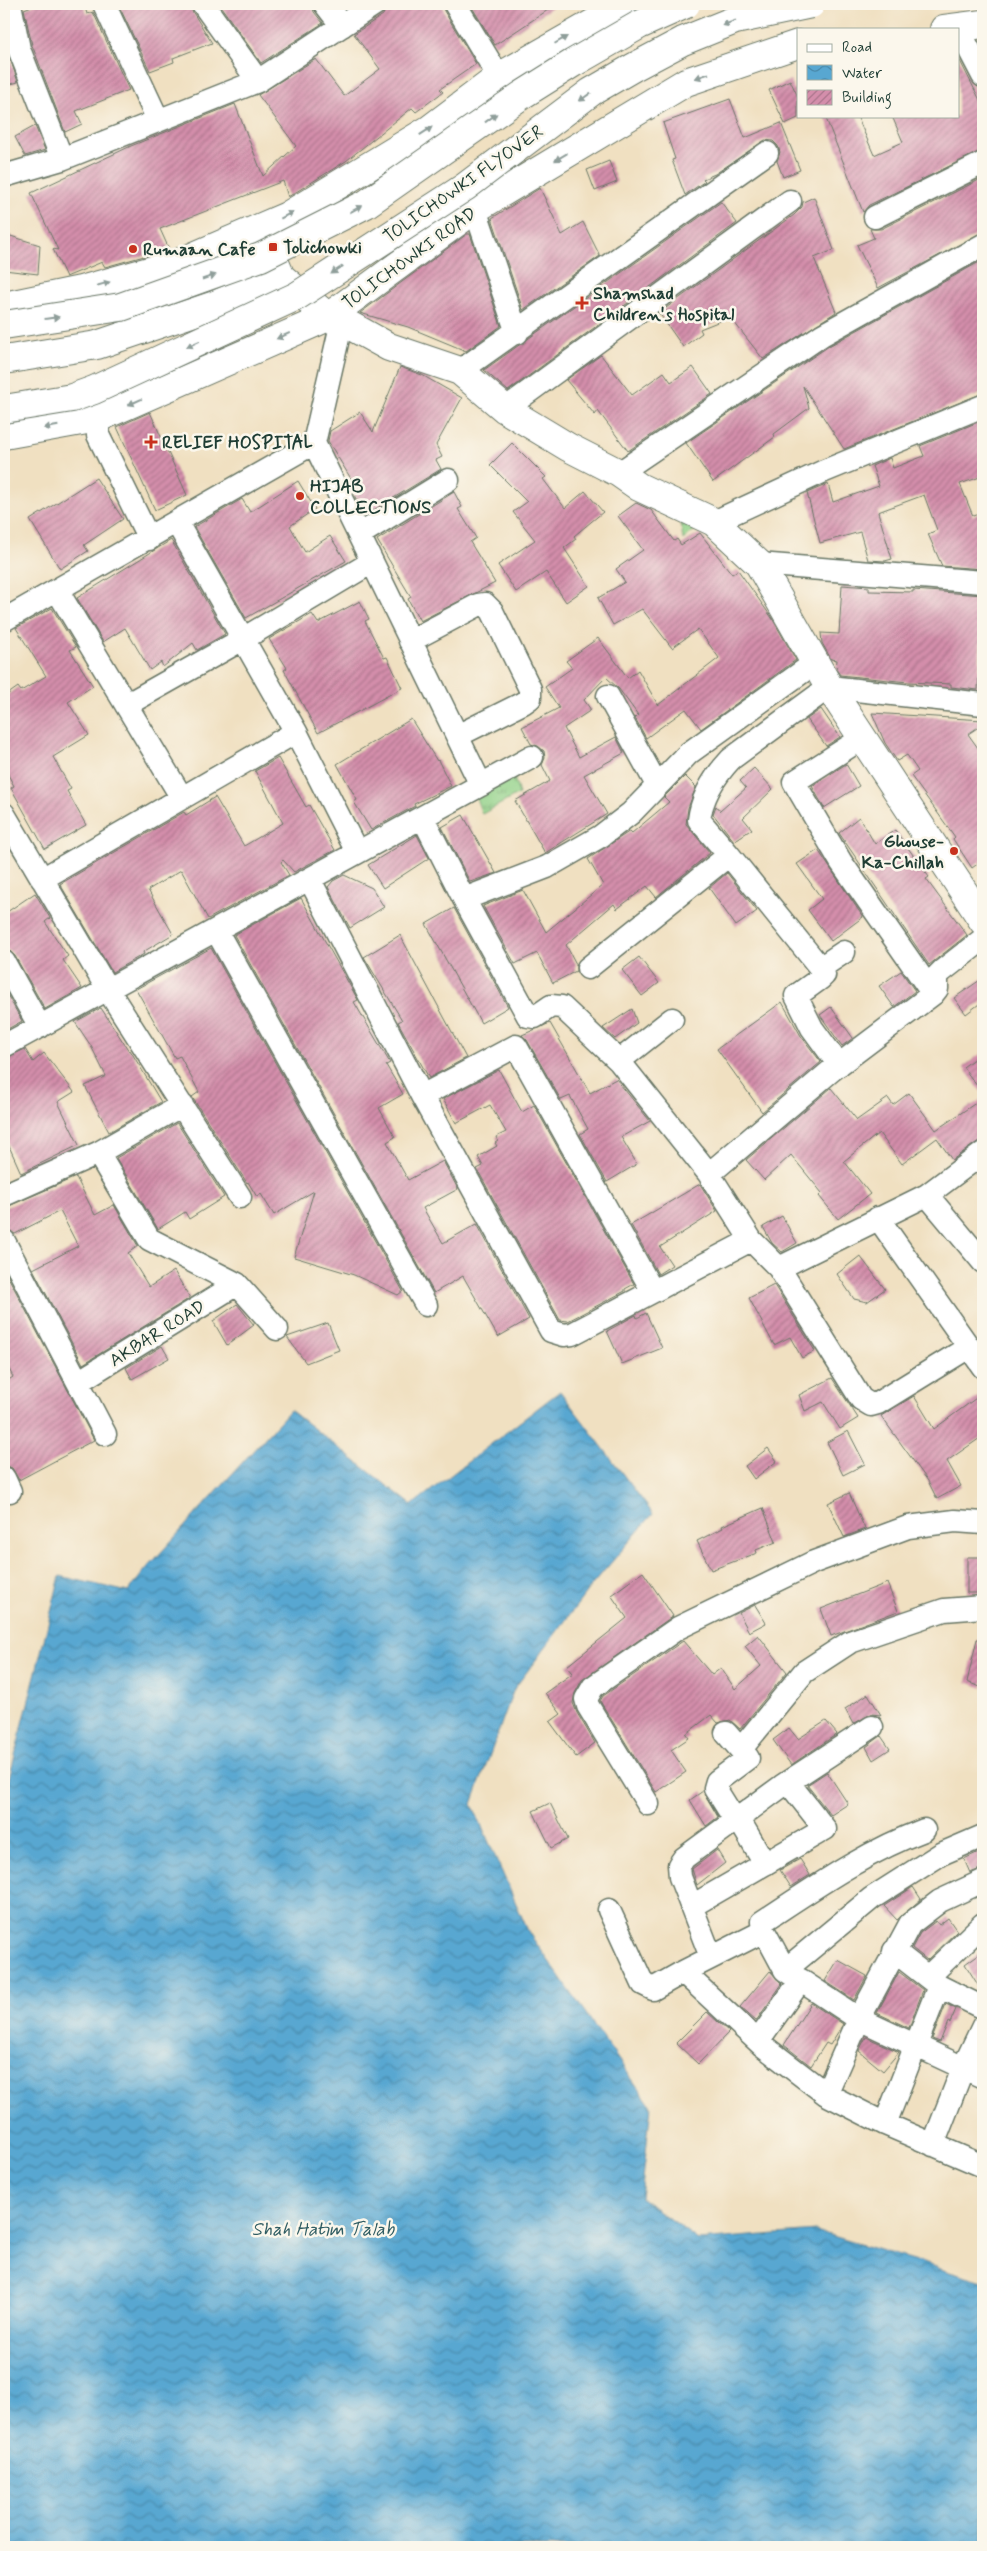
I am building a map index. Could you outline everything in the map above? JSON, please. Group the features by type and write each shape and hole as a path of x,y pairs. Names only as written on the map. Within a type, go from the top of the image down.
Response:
{"main road":[{"path":"4,306 81,290 178,263 287,216 430,129 499,77 627,4"},
{"path":"4,325 121,307 261,256 366,204 551,77 640,25 686,4"},
{"name":"TOLICHOWKI FLYOVER","path":"4,410 72,398 94,390 297,296 465,187 591,92 634,66 683,41 735,20 811,4"},
{"name":"TOLICHOWKI ROAD","path":"4,435 98,418 335,319 475,208 686,82 797,44"},
{"path":"260,228 281,277 335,319 389,346 460,371 505,409 568,447 619,473 639,487 714,522 760,564 829,687 864,736 983,921"},
{"path":"4,360 106,342 215,305 281,277"}],"street":[{"path":"10,4 19,49 62,159"},
{"path":"104,4 158,120"},
{"path":"204,4 258,81"},
{"path":"325,4 342,26"},
{"path":"4,176 62,159 258,81 375,4"},
{"path":"455,4 499,77"},
{"path":"962,27 983,76"},
{"path":"460,371 517,333 767,153"},
{"path":"875,217 983,162"},
{"path":"505,409 790,201"},
{"path":"475,208 517,333"},
{"path":"619,473 822,334 983,245"},
{"path":"335,319 314,443 481,785"},
{"path":"714,522 822,472 983,406"},
{"path":"98,418 100,440 149,539"},
{"path":"4,620 149,539 314,443"},
{"path":"358,535 448,480"},
{"path":"177,523 296,732 357,852"},
{"path":"126,706 372,562"},
{"path":"760,564 983,582"},
{"path":"57,590 182,798"},
{"path":"410,641 478,604 485,604 492,611 530,689 530,698 457,736"},
{"path":"464,898 547,867 601,836 631,813 689,753 816,662"},
{"path":"839,1065 812,1028 796,996 824,975 699,820 704,799 717,774 731,759 829,687 983,704"},
{"path":"608,696 657,785"},
{"path":"42,879 296,732"},
{"path":"864,736 794,782 841,862 932,994"},
{"path":"4,1046 310,880 357,852 424,818 532,757"},
{"path":"4,814 108,990 240,1197"},
{"path":"424,818 464,898 528,1016 535,1017 551,1006 562,1007 619,1060 709,1174 751,1240 779,1268 861,1399 866,1404 878,1403 968,1347"},
{"path":"588,968 729,855"},
{"path":"310,880 422,1096 551,1331 564,1335 572,1334 652,1290 751,1240"},
{"path":"216,930 426,1305"},
{"path":"709,1174 839,1065 932,994 937,989 937,976 983,939"},
{"path":"820,968 844,952"},
{"path":"4,962 40,1027"},
{"path":"619,1060 672,1019"},
{"path":"422,1096 516,1046 652,1290"},
{"path":"4,1195 98,1153 182,1105"},
{"path":"98,1153 149,1239 237,1284 277,1329"},
{"path":"779,1268 927,1195 983,1153"},
{"path":"927,1195 980,1252"},
{"path":"878,1218 983,1367"},
{"path":"4,1241 105,1434"},
{"name":"AKBAR ROAD","path":"78,1382 237,1284"},
{"path":"648,1804 588,1706 588,1692 593,1687 678,1628 814,1562 908,1527 955,1521 983,1523"},
{"path":"765,1864 715,1788 717,1781 748,1758 733,1741 804,1672 850,1642 944,1610 983,1607"},
{"path":"711,1957 680,1877 679,1865 684,1858 788,1782 872,1728"},
{"path":"692,1906 825,1829 788,1782"},
{"path":"924,1830 897,1840 851,1864 762,1922 764,1931 793,1975 859,2019 973,2073"},
{"path":"758,2041 793,1975 872,1898 941,1854 983,1836"},
{"path":"826,2094 859,2019 894,1951 917,1917 940,1901 983,1881"},
{"path":"609,1910 643,1984 653,1989 711,1957 764,1931"},
{"path":"884,2124 914,2045 934,1982 980,1932"},
{"path":"894,1951 934,1982 983,2008"},
{"path":"683,1972 758,2041 826,2094 884,2124 983,2166"},
{"path":"933,2145 973,2073 983,2026"}],"green space":[{"path":"679,506 696,529 683,540"},
{"path":"512,771 519,794 482,814 474,793"}],"water":[{"name":"Shah Hatim Talab","path":"560,1391 653,1514 592,1585 514,1689 472,1804 529,1933 651,2106 641,2198 698,2240 816,2231 983,2281 983,2547 4,2547 4,1799 60,1576 128,1592 146,1569 290,1410 412,1505"}],"building":[{"path":"37,4 84,4 87,14 93,12 129,90 76,111 82,124 65,132 32,45 24,9"},
{"path":"118,4 190,4 192,11 212,43 173,58 174,62 150,71"},
{"path":"219,4 312,4 314,12 323,23 261,63"},
{"path":"388,4 442,4 444,11 476,64 440,89 443,92 416,112 412,108 346,161 288,197 283,181 160,229 169,249 105,267 102,262 66,277 53,249 58,250 31,193 131,146 235,104 263,176 296,146 258,95 316,59 344,96 380,69 354,34 383,15"},
{"path":"470,4 557,4 495,45"},
{"path":"4,40 18,82 4,86"},
{"path":"960,61 983,106 983,150 869,205 863,212 826,118 858,118 874,155 903,142 893,118 960,118"},
{"path":"790,80 797,95 798,118 785,124 769,90"},
{"path":"730,99 745,138 781,123 800,170 783,177 777,161 780,152 778,146 773,141 765,140 715,174 703,179 705,181 685,195 672,160 675,159 663,123"},
{"path":"35,126 45,150 25,156 15,137"},
{"path":"609,161 617,182 595,191 587,170"},
{"path":"983,178 983,232 878,288 857,245 874,238 870,229 881,229"},
{"path":"540,188 562,235 583,222 600,256 523,310 492,218"},
{"path":"814,197 834,250 814,258 836,312 763,359 730,317 700,329 702,333 683,347 659,313 794,215 802,207 803,202"},
{"path":"721,202 737,223 508,391 484,370"},
{"path":"4,234 40,245 38,274 4,270"},
{"path":"467,234 470,234 501,326 466,351 408,327 360,313"},
{"path":"983,260 983,393 844,449 803,386 809,408 774,434 775,437 713,482 686,443 829,346"},
{"path":"601,355 632,395 664,372 671,382 693,367 712,394 628,451 598,411 595,415 566,380"},
{"path":"400,367 422,375 462,398 436,445 442,457 436,460 441,469 364,516 349,484 353,482 328,441 330,431 360,412 373,432"},
{"path":"150,412 187,495 155,510 117,427"},
{"path":"983,420 983,476 960,484 973,516 983,512 983,569 942,566 928,534 937,530 924,495 878,512 892,559 885,561 868,560 860,532 820,543 807,493 828,484 833,502 879,486 872,466 890,458 893,468 924,456 920,446"},
{"path":"512,443 546,477 543,479 565,508 585,491 603,512 574,536 576,539 564,548 589,586 566,602 546,572 516,592 498,565 535,540 513,512 527,502 490,465"},
{"path":"96,478 123,519 84,545 88,551 60,569 30,520"},
{"path":"298,481 315,509 290,526 305,552 330,536 346,561 246,618 194,527 242,499 250,512"},
{"path":"454,492 462,507 458,509 476,538 470,542 495,583 420,621 408,599 411,597 377,540"},
{"path":"636,503 651,510 674,541 677,539 681,545 700,533 732,574 738,570 772,618 796,660 701,729 686,709 646,738 635,718 638,715 619,689 606,677 584,700 591,710 564,728 579,757 616,737 624,753 584,775 607,814 545,853 515,801 550,781 542,765 545,758 544,751 538,746 531,744 522,727 559,708 545,687 572,668 566,661 598,638 628,678 638,670 658,705 719,658 698,629 672,648 642,609 613,625 598,598 625,582 616,569 643,550 618,516"},
{"path":"171,540 225,634 197,650 193,643 163,667 161,662 150,670 125,628 103,642 77,598"},
{"path":"842,585 869,587 869,591 913,592 913,590 983,595 978,690 951,687 951,684 840,675 836,669 837,660 831,659 822,643 821,633 839,634"},
{"path":"360,601 369,619 365,621 384,658 387,657 402,688 318,733 284,670 287,668 269,639 312,614 318,623"},
{"path":"52,608 76,647 70,650 93,686 68,702 89,735 53,757 71,789 67,791 86,825 45,849 11,788 14,786 4,767 4,697 18,687 21,691 46,676 16,628"},
{"path":"821,709 840,737 826,746 807,719"},
{"path":"872,713 983,720 983,724 968,734 983,755 983,860 972,868 953,839 955,837 911,776 918,771 907,755 897,761 885,743"},
{"path":"411,719 438,760 451,786 414,804 415,806 371,830 354,802 357,800 337,764"},
{"path":"278,758 306,807 309,805 335,850 294,872 283,860 281,862 289,875 208,919 181,870 148,890 173,934 143,952 144,954 112,972 60,884 184,812 186,815 215,797 244,846 283,823 255,771"},
{"path":"846,764 859,786 824,808 812,786"},
{"path":"754,768 773,789 743,818 752,829 734,841 713,814 716,806 720,811 746,788 740,781"},
{"path":"685,776 696,787 688,808 686,824 710,853 656,897 647,886 617,909 614,904 566,945 576,964 576,971 553,983 537,953 515,964 483,906 523,890 546,932 603,885 588,859 630,831 632,833 669,802 664,797"},
{"path":"463,815 496,873 470,882 442,827"},
{"path":"859,817 875,844 895,830 929,877 926,879 967,935 929,965 839,833"},
{"path":"417,835 429,858 383,888 368,865"},
{"path":"818,850 863,917 831,941 808,910 822,899 797,864"},
{"path":"727,873 757,911 736,926 709,888"},
{"path":"344,875 372,888 384,907 350,928 328,887 333,881"},
{"path":"35,893 50,918 45,922 68,956 63,960 82,988 45,1009 15,956 10,951 4,949 4,914"},
{"path":"301,898 358,1000 354,1002 390,1063 386,1065 403,1094 379,1108 395,1137 387,1142 408,1180 443,1161 458,1189 423,1208 443,1243 477,1224 529,1319 498,1337 463,1276 434,1293 234,935"},
{"path":"454,908 508,1007 481,1023 426,924"},
{"path":"400,935 466,1058 429,1078 398,1022 402,1020 364,957"},
{"path":"211,948 403,1291 398,1295 354,1275 294,1257 314,1191 274,1215 261,1194 257,1197 247,1183 192,1097 199,1092 180,1056 175,1058 136,989"},
{"path":"639,957 659,983 642,996 622,970"},
{"path":"901,971 915,991 894,1007 879,986"},
{"path":"983,978 983,1001 966,1014 954,998"},
{"path":"4,989 22,1021 4,1031"},
{"path":"782,1002 801,1036 821,1062 762,1112 717,1049"},
{"path":"831,1007 853,1038 842,1046 820,1015"},
{"path":"101,1008 130,1050 161,1102 109,1132 85,1086 106,1076 91,1046 75,1022"},
{"path":"632,1009 637,1023 615,1039 603,1028"},
{"path":"550,1023 590,1093 616,1079 650,1121 621,1137 637,1164 607,1182 580,1134 588,1129 570,1096 561,1100 527,1040 522,1035"},
{"path":"25,1049 33,1062 44,1053 74,1092 58,1102 79,1145 21,1173 4,1135 4,1059"},
{"path":"983,1052 983,1094 963,1067"},
{"path":"499,1070 522,1112 534,1105 634,1284 625,1289 625,1291 568,1321 560,1320 477,1169 483,1166 478,1157 497,1146 495,1143 498,1141 496,1137 506,1132 490,1105 456,1123 443,1099"},
{"path":"831,1088 857,1120 888,1098 893,1105 909,1093 936,1130 983,1098 983,1138 952,1160 937,1138 902,1164 879,1133 844,1161 870,1194 838,1219 819,1196 822,1193 791,1155 764,1180 746,1160"},
{"path":"177,1123 224,1197 189,1219 185,1212 158,1229 116,1158"},
{"path":"76,1177 95,1215 114,1205 138,1246 128,1253 149,1287 174,1271 190,1298 83,1364 33,1269 78,1246 60,1211 15,1234 4,1228 4,1208"},
{"path":"700,1184 717,1211 660,1247 672,1265 658,1274 631,1225"},
{"path":"782,1216 797,1243 782,1252 772,1243 763,1227"},
{"path":"860,1256 885,1289 867,1302 854,1299 837,1274"},
{"path":"4,1269 94,1440 19,1480 12,1468 4,1465 4,1383 13,1377 4,1359"},
{"path":"774,1285 815,1351 802,1358 790,1337 774,1345 749,1298"},
{"path":"237,1304 254,1325 227,1345 213,1321"},
{"path":"646,1313 662,1348 622,1364 607,1331 636,1315 637,1318"},
{"path":"328,1323 339,1350 306,1363 287,1337"},
{"path":"162,1346 169,1358 132,1379 126,1368"},
{"path":"832,1378 858,1418 840,1429 823,1402 805,1411 799,1395"},
{"path":"983,1393 983,1436 947,1461 961,1486 937,1499 928,1481 881,1416 914,1396 934,1429"},
{"path":"848,1431 865,1464 843,1475 827,1442"},
{"path":"768,1448 777,1461 754,1479 745,1466"},
{"path":"849,1493 865,1529 844,1537 828,1503"},
{"path":"763,1508 776,1542 756,1550 757,1553 711,1570 697,1541 723,1528 722,1526"},
{"path":"967,1557 983,1557 983,1593 967,1593"},
{"path":"643,1572 673,1616 582,1680 575,1693 573,1703 595,1743 576,1757 550,1722 561,1714 545,1693 573,1673 567,1666 627,1618 611,1595"},
{"path":"887,1583 898,1611 831,1636 821,1609"},
{"path":"755,1605 766,1623 749,1632 739,1613"},
{"path":"758,1635 787,1672 740,1729 730,1720 718,1723 711,1715 686,1734 689,1738 671,1750 686,1772 656,1792 600,1701 603,1696 683,1641 712,1675 721,1668 735,1689 761,1666 745,1646"},
{"path":"977,1639 983,1639 983,1688 967,1682"},
{"path":"868,1694 881,1715 871,1714 853,1724 845,1709"},
{"path":"826,1721 837,1734 791,1765 773,1740 789,1728 798,1739"},
{"path":"881,1736 890,1749 873,1760 866,1747"},
{"path":"827,1772 848,1804 831,1815 807,1785"},
{"path":"703,1791 718,1817 706,1826 690,1800"},
{"path":"550,1803 568,1839 551,1848 533,1811"},
{"path":"717,1850 725,1863 697,1885 692,1869"},
{"path":"983,1850 983,1868 970,1873 964,1859"},
{"path":"800,1859 810,1875 791,1887 780,1870"},
{"path":"913,1887 921,1899 897,1920 884,1906"},
{"path":"948,1918 957,1931 927,1960 912,1948 920,1933 936,1921 939,1925"},
{"path":"983,1951 983,1993 965,1964"},
{"path":"838,1960 867,1976 854,2000 825,1981"},
{"path":"770,1971 782,1984 756,2021 740,2007"},
{"path":"899,1972 923,1990 909,2028 877,2013"},
{"path":"811,2003 843,2024 830,2045 826,2043 811,2066 784,2045"},
{"path":"946,2004 956,2009 950,2023 948,2022 940,2042 932,2039"},
{"path":"707,2012 729,2032 698,2064 676,2043"},
{"path":"866,2037 899,2052 883,2071 859,2051"}],"place":[{"name":"Tolichowki","path":"273,247"},
{"name":"Rumaan Cafe","path":"133,249"},
{"name":"Shamshad Children's Hospital","path":"582,303"},
{"name":"RELIEF HOSPITAL","path":"151,442"},
{"name":"HIJAB COLLECTIONS","path":"300,496"},
{"name":"Ghouse- Ka-Chillah","path":"954,851"}]}
